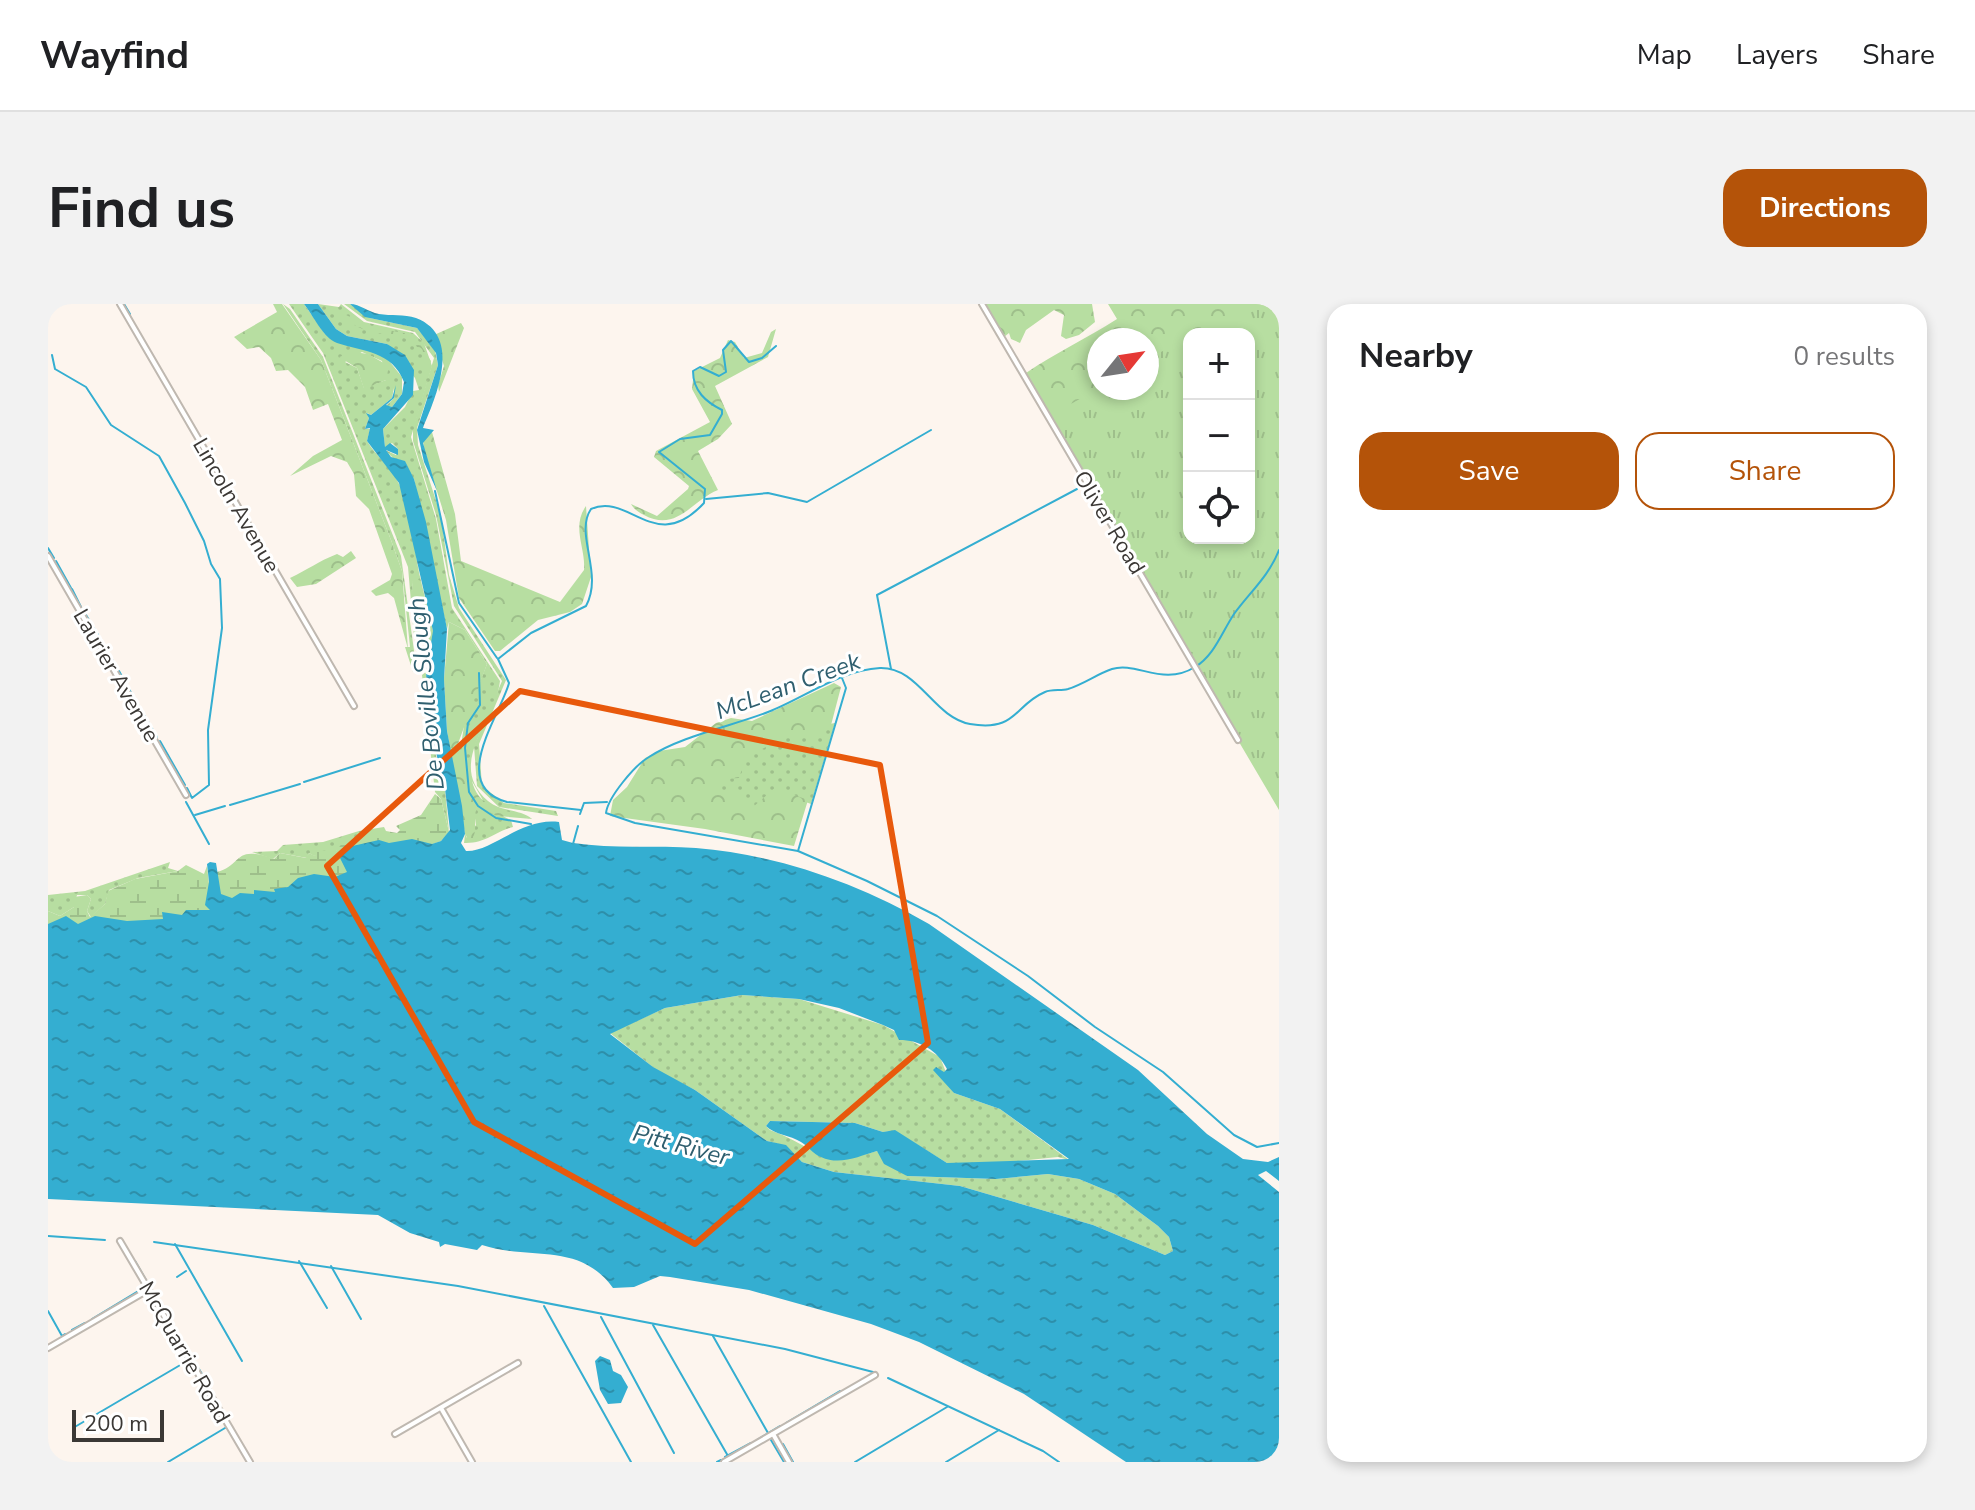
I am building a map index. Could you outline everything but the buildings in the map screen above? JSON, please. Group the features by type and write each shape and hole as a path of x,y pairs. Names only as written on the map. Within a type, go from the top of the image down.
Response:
{"street":[{"name":"Lincoln Avenue","path":"120,304 354,706"},
{"name":"Oliver Road","path":"982,304 1238,740"},
{"name":"Laurier Avenue","path":"48,556 186,795"},
{"name":"McQuarrie Road","path":"120,1241 250,1462"},
{"path":"48,1348 148,1290"},
{"path":"395,1434 518,1363"},
{"path":"724,1462 875,1375"},
{"path":"441,1408 472,1462"},
{"path":"773,1434 789,1462"}],"highlighted area":[{"path":"520,691 880,765 928,1043 695,1244 474,1122 327,866"}],"green space":[{"path":"273,304 282,304 321,360 402,571 408,649 394,598 388,593 376,596 371,591 390,580 392,574 369,509 356,496 354,474 347,462 331,456 290,476 313,456 342,440 328,404 313,410 305,387 288,370 276,371 271,358 259,347 247,349 234,337 277,312"},
{"path":"283,304 290,309 323,357 401,556 416,665 413,672 405,647 410,647 402,571 321,360"},
{"path":"289,304 304,304 325,334 386,357 402,377 402,394 392,407 386,406 394,398 394,388 392,398 371,415 367,413 369,418 365,429 370,429 367,441 398,482 410,518 421,581 412,582 417,629 414,637 408,567 323,353","holes":["362,352 382,361 386,380 364,388 357,368 345,362"]},
{"path":"318,304 339,307 341,304 364,322 413,333 424,343 432,366 411,437 436,519 452,608 500,681 497,696 476,742 471,772 476,787 488,801 532,819 500,811 484,802 455,752 461,745 465,720 487,664 465,630 449,622 447,629 414,479 385,450 396,455 398,449 392,443 385,448 383,429 405,407 413,391 419,390 415,378 387,344 347,336 336,329"},
{"path":"344,304 350,304 370,318 417,328 435,350 438,365 417,428 418,445 441,516 449,575 459,608 506,680 479,744 482,786 504,803 556,811 558,816 499,807 477,786 474,746 502,681 454,606 436,515 413,441 413,428 434,358 415,332 367,321"},
{"path":"984,304 1092,304 1095,322 1079,335 1066,339 1061,336 1064,315 1054,310 1026,330 1020,343 1011,339 1009,333 1004,337"},
{"path":"1108,304 1279,304 1255,328 1183,328 1183,356 1159,370 1159,328 1101,328 1117,319"},
{"path":"1246,304 1279,304 1279,810 1048,417 1087,395 1087,400 1159,400 1159,353 1183,339 1183,544 1255,544 1255,328 1204,328"},
{"path":"346,315 372,327 414,335 431,361 428,374 425,373 423,356 413,341 360,328 344,317"},
{"path":"461,323 464,328 439,392 444,366 434,335"},
{"path":"776,329 768,357 715,386 732,424 718,439 698,451 718,490 675,518 656,520 636,510 631,504 657,516 688,489 689,486 654,457 656,451 710,422 692,389 694,371 720,358 728,340 735,342 744,358 762,353 771,332"},
{"path":"1087,336 1087,400 1058,429 1026,373"},
{"path":"354,352 368,354 389,366 386,380 364,389 357,368 339,357"},
{"path":"432,432 455,514 461,561 560,602 584,570 579,530 586,506 591,577 582,604 570,612 538,620 500,651 495,651 459,598 446,520 424,450 423,440"},
{"path":"351,551 356,558 316,584 297,587 290,578 330,557 337,554 343,557"},
{"path":"416,579 421,581 435,639 432,641 415,637 412,582"},
{"path":"449,622 465,630 487,664 455,752 462,761 470,763 471,778 480,798 496,808 532,819 497,816 478,806 470,842 465,834 447,731 444,679"},
{"path":"426,672 429,724 439,769 436,774 445,789 449,832 441,799 435,792 422,675"},
{"path":"834,683 841,687 830,729 812,736 786,737 746,757 739,778 722,779 710,787 713,793 739,791 753,807 775,788 808,800 794,846 705,829 610,816 613,800 627,787 645,758 659,751 685,747 716,723 731,718 752,721"},
{"path":"835,723 811,804 782,793 756,810 707,791 729,763 745,753 781,737"},
{"path":"435,794 441,799 449,832 441,841 209,930 217,872 240,857 251,854 274,859 280,853 306,858 309,853 315,856 317,850 336,851 344,841 360,836 359,831 384,827 386,831 397,833 400,830 396,826 421,815"},
{"path":"478,805 511,820 513,827 479,841 464,843 465,834 467,838 476,825 474,812"},
{"path":"359,831 361,836 336,851 314,856 309,853 307,858 280,853 273,859 252,852 277,851 283,845 323,842"},
{"path":"170,862 168,868 178,871 138,878 109,890 105,904 91,917 87,911 91,899 87,895 77,895 74,907 60,916 48,911 48,895 85,891"},
{"path":"186,865 204,874 207,866 213,919 48,970 48,911 60,916 74,907 74,897 87,895 91,899 87,911 90,917 105,904 108,891 135,879 178,871"},
{"path":"742,995 799,999 883,1025 940,1057 954,1093 1000,1109 1069,1160 1058,1157 1000,1163 947,1163 895,1131 883,1132 855,1123 770,1121 766,1126 770,1130 830,1158 877,1151 907,1176 996,1179 1048,1174 1079,1179 1115,1194 1158,1226 1169,1237 1173,1251 1165,1255 1093,1225 960,1186 834,1172 802,1162 786,1146 767,1141 695,1090 659,1072 610,1033 665,1008"}],"water":[{"name":"Pitt River","path":"304,304 318,304 336,329 347,336 387,344 405,355 414,370 413,395 383,429 385,447 390,443 398,449 398,455 386,450 391,457 405,461 414,479 426,522 447,629 444,679 447,731 462,806 465,834 461,843 466,851 486,846 520,829 545,822 559,822 562,840 573,843 696,848 757,857 817,873 874,896 929,924 1138,1070 1207,1134 1243,1159 1268,1162 1279,1157 1279,1181 1266,1171 1258,1175 1279,1192 1279,1462 1126,1462 1024,1394 919,1342 871,1324 749,1290 660,1276 634,1287 613,1288 600,1273 570,1258 482,1245 477,1250 445,1244 440,1247 439,1242 410,1233 378,1215 48,1199 48,924 66,916 78,924 95,916 127,921 163,919 162,912 182,915 186,910 210,910 205,905 209,882 207,864 210,862 216,863 221,894 232,898 240,893 254,894 254,890 275,892 274,889 288,887 298,878 314,874 335,877 347,872 340,858 348,847 379,840 389,843 412,839 432,844 441,841 450,830 445,789 429,724 426,672 433,631 399,483 367,441 370,428 365,429 369,418 366,413 371,415 392,398 396,385 394,398 386,405 392,407 402,394 404,382 385,358 332,340","holes":["742,995 799,999 839,1008 894,1030 899,1040 927,1047 947,1069 944,1072 936,1067 933,1070 954,1093 1000,1109 1069,1159 947,1163 895,1130 883,1132 855,1123 770,1121 766,1126 770,1129 797,1140 828,1160 849,1159 877,1151 884,1164 907,1176 996,1179 1048,1174 1079,1179 1115,1194 1158,1226 1169,1237 1173,1251 1165,1255 1093,1225 960,1186 834,1172 802,1162 786,1145 767,1141 695,1090 653,1067 610,1034 665,1008"]},
{"path":"350,304 379,314 416,318 439,338 442,368 423,428 434,430 423,443 437,491 424,462 417,430 438,365 436,353 417,328 365,317"},
{"path":"600,1356 610,1360 613,1371 621,1375 628,1387 621,1403 608,1404 600,1390 595,1361"}],"waterway":[{"path":"124,304 130,314"},
{"path":"581,810 507,802 490,794 481,781 479,765 482,748 509,683 498,659 531,633 586,606 592,580 586,530 591,509 605,506 618,508 657,524 671,524 687,518 704,503 705,489 659,452 680,439 710,435 722,414 722,410 698,390 693,371 700,367 719,376 726,372 723,350 731,341 749,362 762,358 776,346"},
{"path":"52,355 55,369 86,387 111,425 159,456 204,541 211,564 220,579 222,628 208,730 209,785 192,798 187,788"},
{"path":"706,499 768,493 807,502 931,430"},
{"path":"891,669 877,595 1077,489"},
{"path":"435,491 459,603 497,658"},
{"path":"48,548 54,558"},
{"name":"McLean Creek","path":"1279,550 1270,568 1234,614 1213,650 1202,662 1183,672 1172,675 1131,668 1112,669 1068,689 1045,692 1006,721 985,725 957,720 905,675 880,668 865,670 836,679 768,712 691,737 662,750 643,761 630,774 617,790 606,813 635,823 798,851 867,881 937,916 1028,976 1095,1027 1163,1072 1234,1135 1257,1147 1279,1143"},
{"path":"56,561 71,588"},
{"path":"72,589 81,607"},
{"path":"83,610 95,630"},
{"path":"97,633 106,650"},
{"path":"107,651 117,668"},
{"path":"119,671 134,698"},
{"path":"479,673 480,705 468,723 465,748 469,792 478,806 496,818 531,824"},
{"path":"798,851 846,688 842,678"},
{"path":"137,703 157,737"},
{"path":"160,741 185,785"},
{"path":"304,782 380,758"},
{"path":"230,805 300,784"},
{"path":"186,802 209,844"},
{"name":"McLean Creek","path":"580,814 584,803 607,802"},
{"path":"195,815 225,806"},
{"name":"McLean Creek","path":"573,844 578,826"},
{"path":"48,1236 105,1240"},
{"path":"154,1242 458,1286 785,1349 873,1372"},
{"path":"175,1244 242,1361"},
{"path":"135,1261 154,1294"},
{"path":"299,1261 327,1308"},
{"path":"331,1266 361,1319"},
{"path":"177,1277 186,1271"},
{"path":"92,1319 140,1290"},
{"path":"156,1298 208,1384"},
{"path":"544,1306 631,1462"},
{"path":"48,1311 62,1336 65,1334"},
{"path":"601,1317 674,1453"},
{"path":"72,1330 85,1323"},
{"path":"653,1325 728,1456"},
{"path":"713,1336 768,1433"},
{"path":"73,1428 182,1364"},
{"path":"888,1378 1043,1451 1059,1462"},
{"path":"786,1423 840,1391"},
{"path":"855,1462 947,1407"},
{"path":"757,1440 780,1426"},
{"path":"168,1462 225,1428"},
{"path":"946,1462 999,1430"},
{"path":"771,1440 784,1462"},
{"path":"725,1457 751,1443"},
{"path":"783,1444 793,1462"},
{"path":"717,1462 721,1460"}],"water label":[{"name":"De Boville Slough","path":"426,694"}]}
